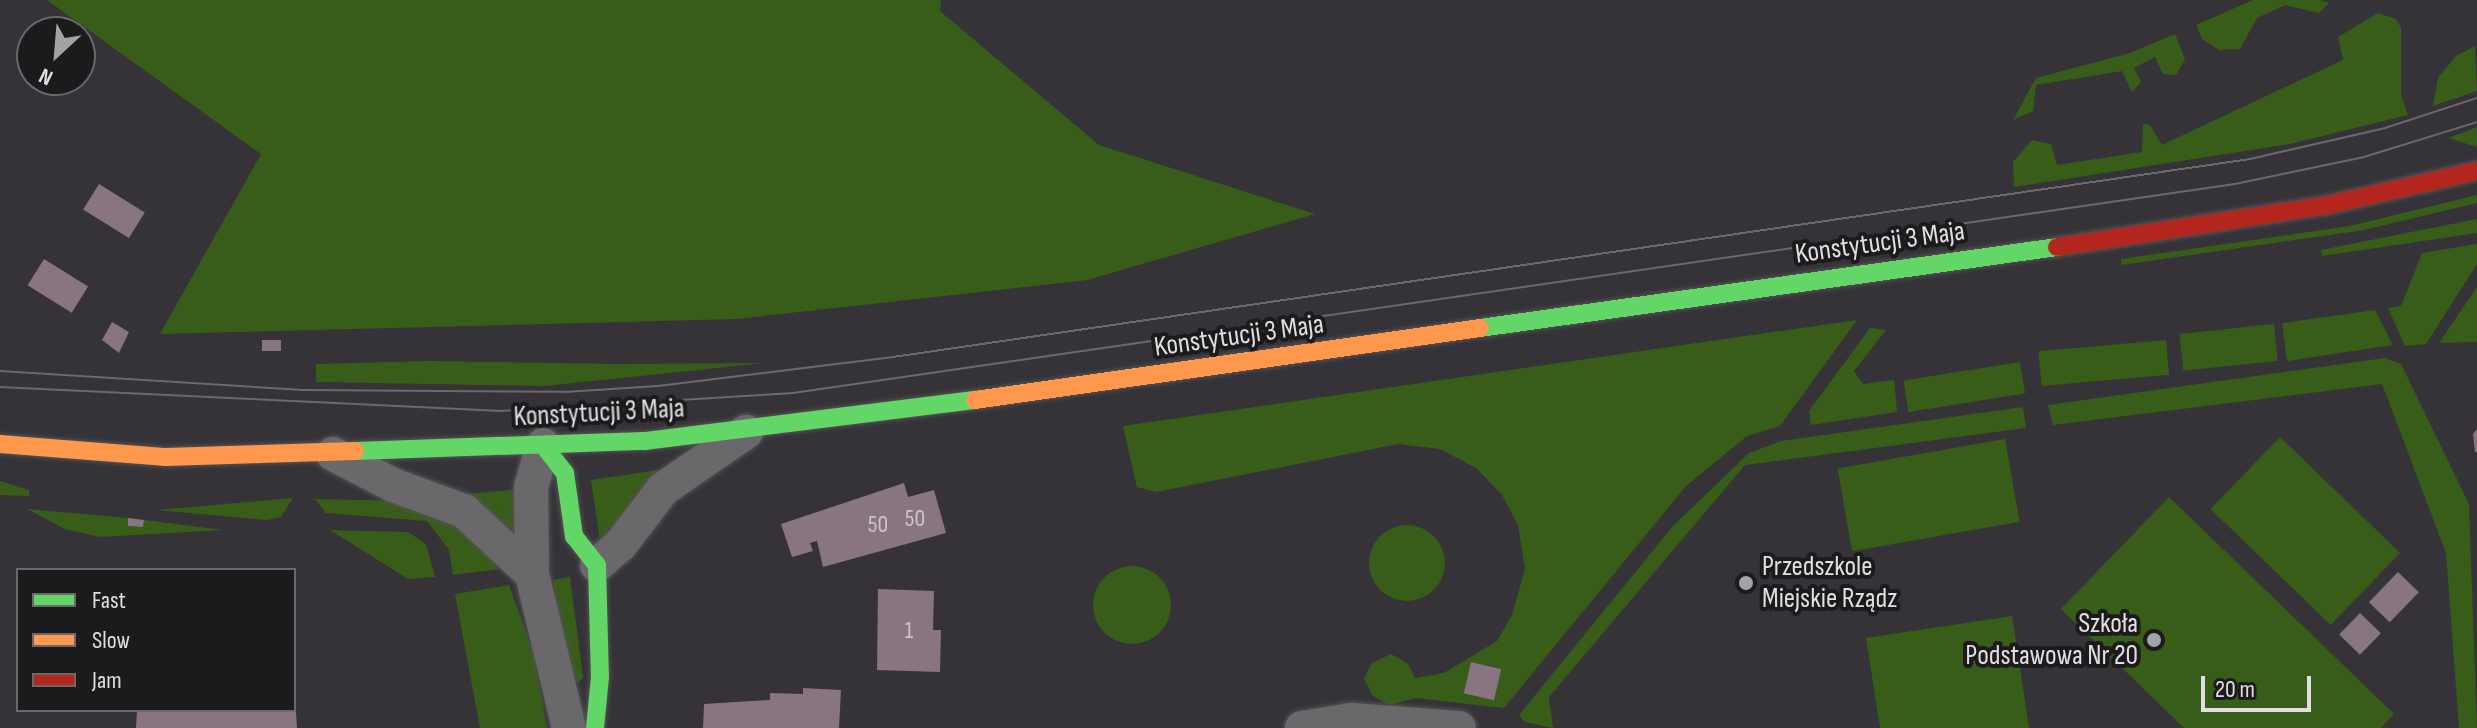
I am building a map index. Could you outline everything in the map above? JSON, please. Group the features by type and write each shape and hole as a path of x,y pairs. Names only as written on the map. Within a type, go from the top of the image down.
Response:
{"street":[{"name":"Konstytucji 3 Maja","path":"0,444 166,457 543,445 746,432 2107,239 2328,205 2477,171"},
{"path":"597,565 621,544 663,489 746,432"},
{"path":"543,445 565,473 574,536 597,565 600,677 595,728"},
{"path":"543,445 531,487 532,574 569,728"},
{"path":"333,454 393,485 464,511 532,574"},
{"path":"1302,728 1351,720 1459,728"}],"green space":[{"path":"47,0 941,0 940,11 1099,145 1315,214 1087,280 736,319 160,334 261,154 96,35 96,16 69,16"},
{"path":"2253,0 2320,0 2329,3 2319,13 2285,5 2257,18 2240,49 2219,50 2202,39 2196,25"},
{"path":"2378,13 2396,19 2401,28 2401,95 2408,115 2290,144 2014,187 2013,162 2032,140 2051,144 2057,165 2142,152 2143,124 2149,124 2162,145 2343,60 2338,37"},
{"path":"2175,34 2185,59 2176,75 2163,74 2155,57 2134,68 2141,82 2132,92 2122,71 2036,85 2033,111 2013,120 2036,78 2130,53"},
{"path":"2475,46 2477,91 2433,106 2438,78 2456,56"},
{"path":"2477,127 2477,147 2448,138"},
{"path":"2477,195 2477,203 2364,230 2121,265 2121,259 2350,226"},
{"path":"2477,219 2477,233 2322,256 2321,250"},
{"path":"2477,244 2477,264 2426,344 2405,346 2388,308 2401,306 2422,253"},
{"path":"2477,287 2477,342 2439,343"},
{"path":"2375,310 2393,345 2287,361 2282,323"},
{"path":"1857,320 1780,426 1747,436 1686,486 1504,708 1416,698 1389,705 1373,696 1364,679 1372,663 1391,654 1408,664 1415,678 1444,673 1497,641 1512,615 1525,569 1518,525 1502,495 1476,468 1440,449 1398,444 1156,492 1137,487 1123,426","holes":["1471,662 1500,668 1494,699 1465,693"]},
{"path":"2274,324 2278,361 2183,371 2180,334"},
{"path":"1870,328 1886,330 1854,371 1863,384 1894,380 1897,412 1811,425 1809,411"},
{"path":"2166,340 2169,375 2042,386 2038,351"},
{"path":"2385,358 2401,364 2469,504 2477,728 2459,728 2446,553 2382,384 2053,425 2048,405"},
{"path":"428,361 764,363 545,386 316,382 316,364"},
{"path":"2020,362 2025,394 1908,412 1903,380"},
{"path":"2023,407 2026,428 1745,465 1549,697 1553,728 1525,722 1519,715 1673,526 1749,453 1781,441"},
{"path":"2280,437 2400,553 2331,625 2211,509"},
{"path":"2005,439 2020,522 1852,551 1838,469"},
{"path":"659,470 661,473 601,547 591,480"},
{"path":"0,481 29,490 29,496 0,495"},
{"path":"511,490 516,493 524,548 466,494"},
{"path":"2169,497 2394,714 2381,728 2184,728 2061,609"},
{"path":"293,498 281,517 267,520 156,510"},
{"path":"315,499 405,501 444,516 478,542 500,569 453,575 449,550 427,521 326,513"},
{"path":"27,509 128,518 129,526 143,527 144,520 223,530 100,537 65,529"},
{"path":"1407,525 1421,528 1434,536 1442,549 1445,563 1442,577 1434,590 1421,598 1407,601 1393,598 1380,590 1372,577 1369,563 1372,549 1380,536 1393,528"},
{"path":"330,530 408,532 426,544 435,577 408,579"},
{"path":"1132,566 1147,569 1159,578 1168,590 1171,605 1168,620 1159,632 1147,641 1132,644 1117,641 1105,632 1096,620 1093,605 1096,590 1105,578 1117,569"},
{"path":"570,577 583,678 578,682 567,677 553,580"},
{"path":"509,585 534,654 547,728 480,728 455,594"},
{"path":"2012,616 2029,728 1880,728 1866,638"}],"building":[{"path":"99,184 145,213 129,238 83,209"},
{"path":"44,259 88,287 72,313 28,285"},
{"path":"112,322 129,332 119,353 102,340"},
{"path":"262,340 281,340 281,351 262,351"},
{"path":"2477,429 2477,452 2475,452 2473,434"},
{"path":"904,483 908,497 934,490 946,533 823,567 817,541 810,543 813,551 792,557 781,524"},
{"path":"128,518 144,520 143,527 128,526"},
{"path":"2398,572 2419,592 2390,622 2369,602"},
{"path":"878,589 934,591 933,630 941,630 940,672 877,670"},
{"path":"2360,613 2381,633 2360,655 2339,635"},
{"path":"1471,662 1501,669 1494,700 1464,693"},
{"path":"803,688 841,690 839,728 703,728 704,704 770,700 770,693 803,694"},
{"path":"137,712 296,712 297,728 136,728"}],"tram line":[{"path":"0,371 303,390 565,392 658,386 893,357 2250,159 2385,128 2477,98"},
{"path":"0,387 501,411 793,393 2235,184 2364,157 2477,122"}],"traffic: fast":[{"path":"1480,328 2057,247"},
{"path":"355,451 645,441 975,400"},
{"path":"543,445 565,473 574,536 597,565 600,677 595,728"}],"traffic: slow":[{"path":"975,400 1480,328"},
{"path":"0,444 166,457 355,451"}],"traffic: jam":[{"path":"2057,247 2328,205 2477,171"}],"place":[{"name":"Przedszkole Miejskie Rządz","path":"1746,583"},
{"name":"Szkoła Podstawowa Nr 20","path":"2154,640"}]}
